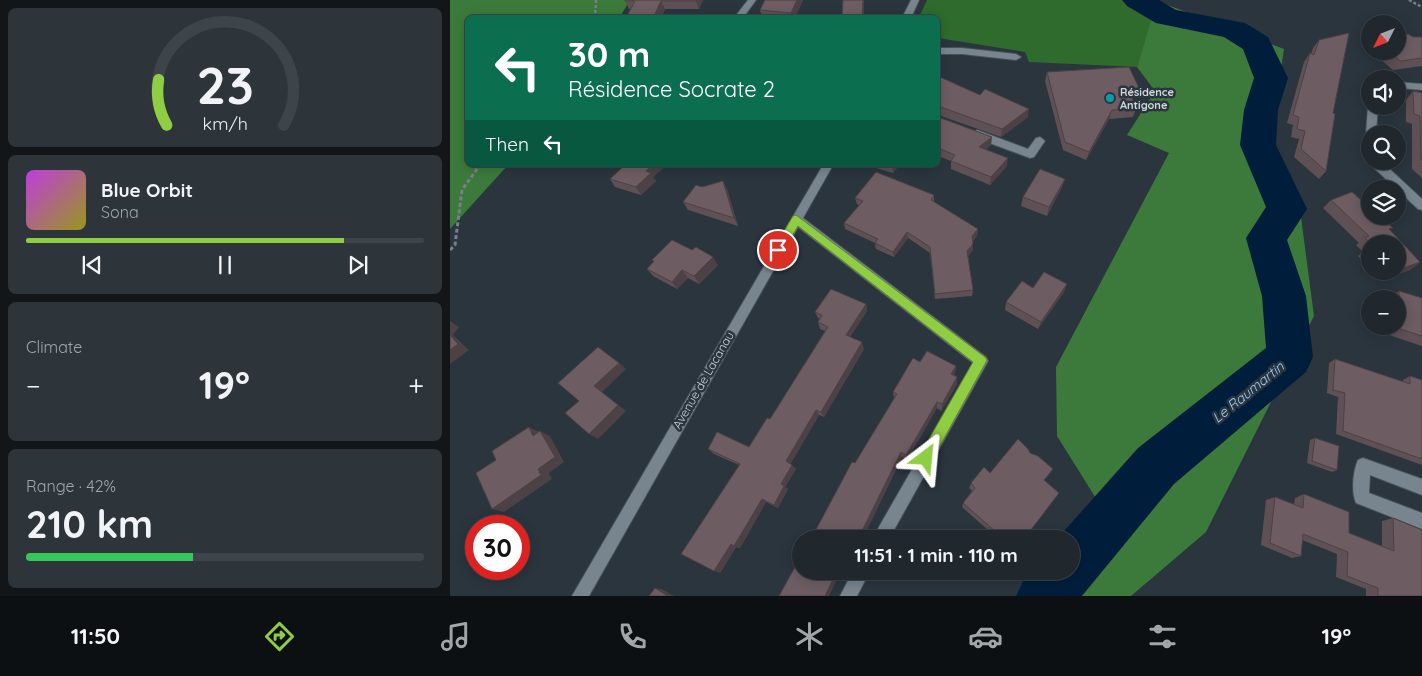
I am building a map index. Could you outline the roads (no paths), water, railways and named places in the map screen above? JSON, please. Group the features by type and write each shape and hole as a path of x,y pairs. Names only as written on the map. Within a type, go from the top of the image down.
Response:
{"street":[{"path":"740,15 752,0"},
{"path":"908,15 915,0"},
{"path":"940,51 962,51 1016,57"},
{"path":"1406,85 1422,86"},
{"path":"965,129 1030,154 1040,141"},
{"name":"Avenue de Lacanau","path":"580,596 824,167"},
{"path":"1383,170 1422,206"},
{"path":"796,219 981,360 885,530"},
{"path":"1422,487 1363,465 1361,498 1422,521"},
{"path":"848,596 857,580"}],"waterway":[{"name":"Le Raumartin","path":"1080,555 1156,466 1290,357 1284,296 1266,238 1287,209 1258,145 1261,110 1271,78 1257,44 1234,30 1167,17 1137,0"},
{"name":"Le Raumartin","path":"1045,596 1058,580"}],"place":[{"name":"Résidence Antigone","path":"1110,98"}]}
